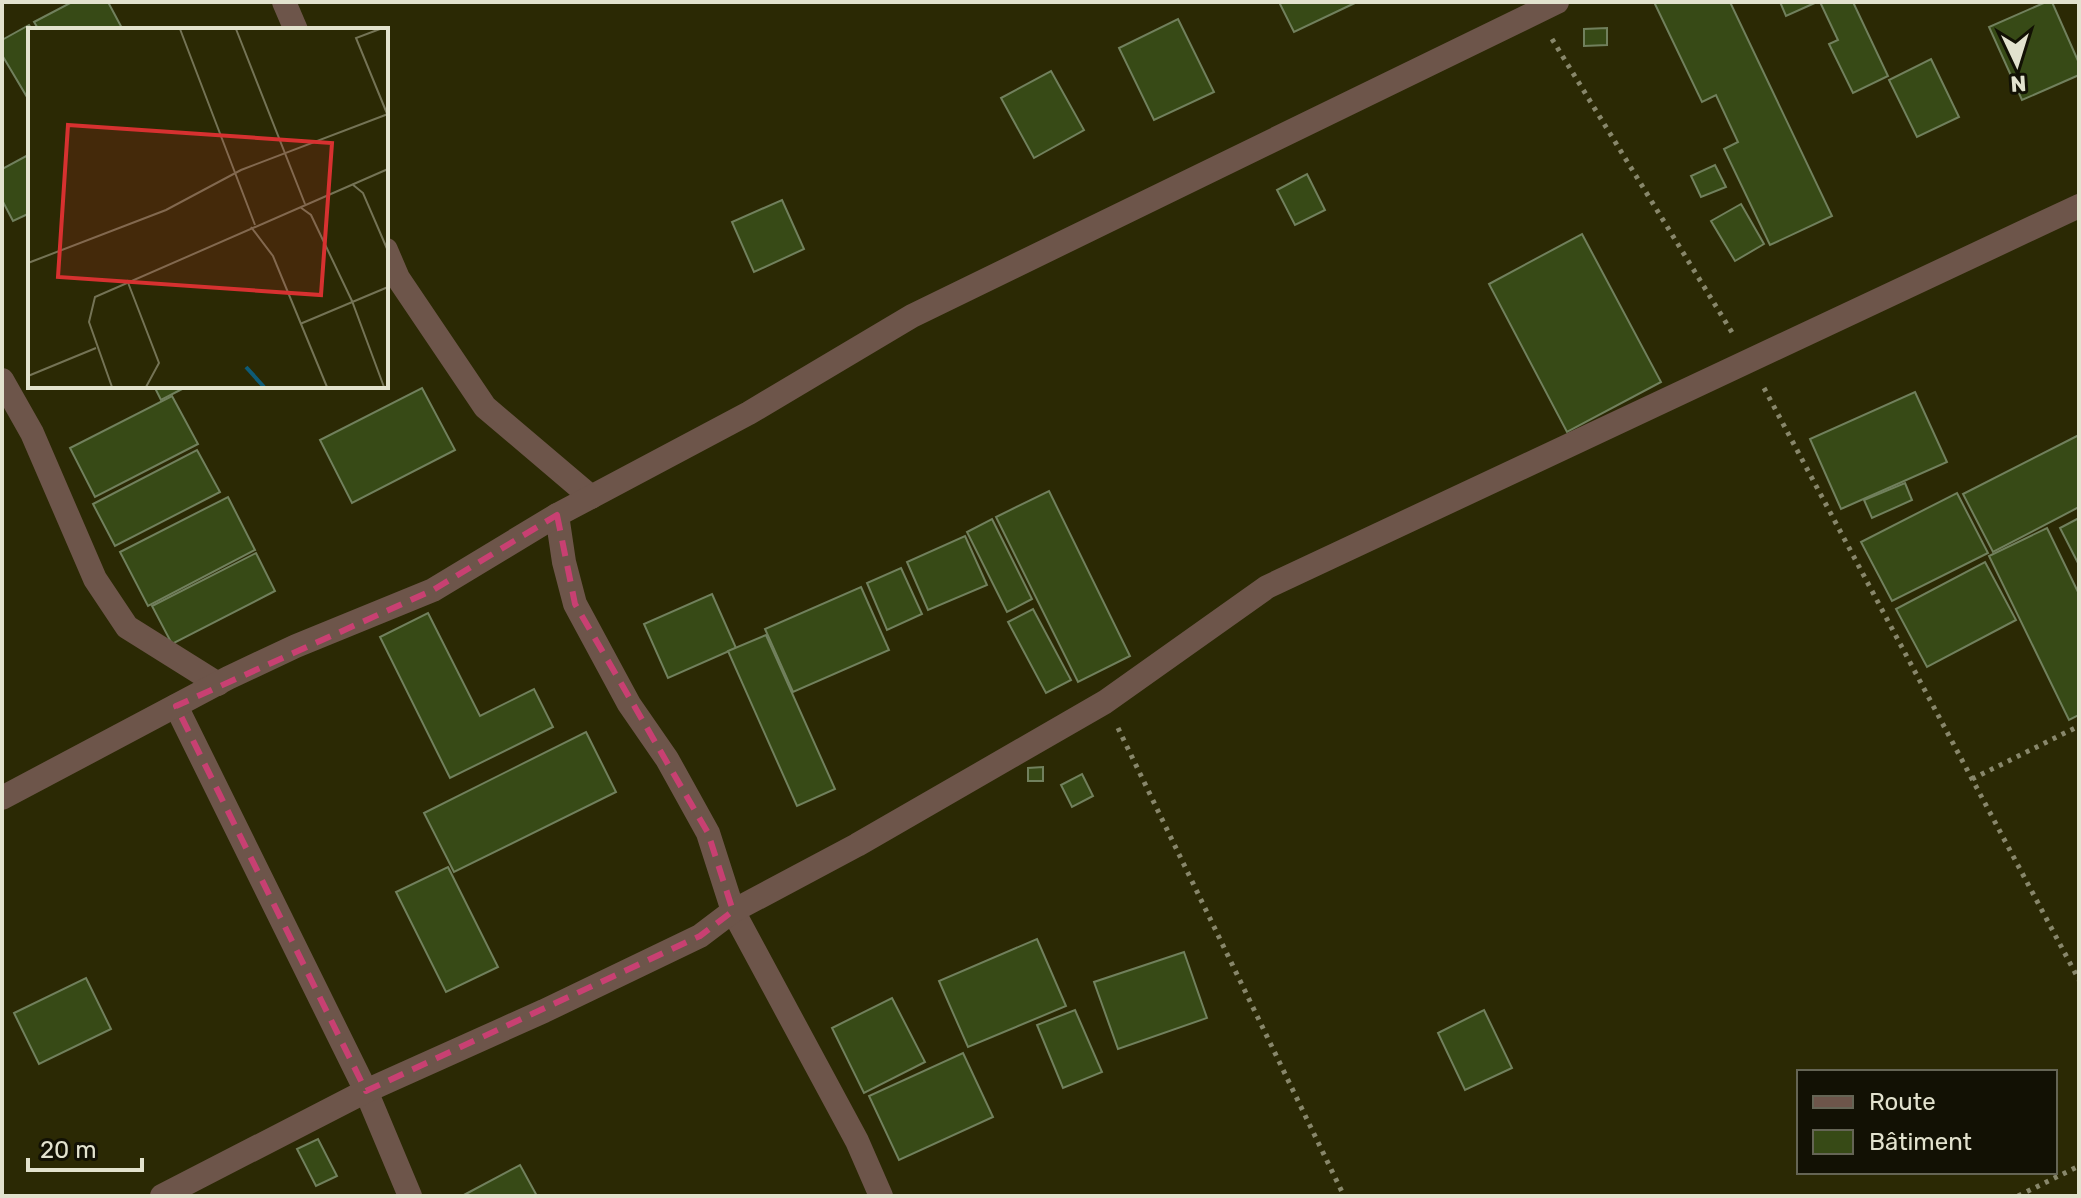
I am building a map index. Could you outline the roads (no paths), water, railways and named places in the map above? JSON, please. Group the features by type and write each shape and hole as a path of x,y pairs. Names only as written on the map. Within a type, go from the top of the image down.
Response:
{"street":[{"path":"284,2 295,28"},
{"path":"2,798 296,646 433,590 557,515 749,413 912,316 1542,6"},
{"path":"162,1196 366,1091 700,936 733,911 857,845 1105,702 1267,587 2079,206"},
{"path":"388,255 398,278 485,407 591,497"},
{"path":"2,380 32,433 95,579 127,627 218,684"},
{"path":"557,515 564,562 575,604 629,704 667,759 708,833 733,911 857,1141 881,1196"},
{"path":"176,706 366,1091 410,1196"}]}
